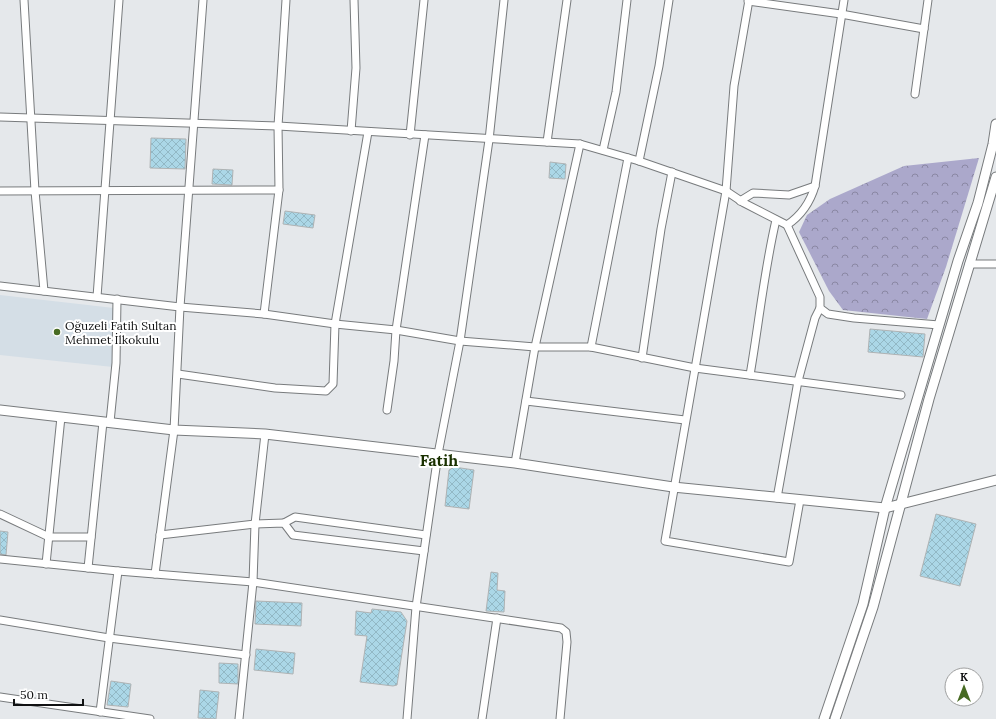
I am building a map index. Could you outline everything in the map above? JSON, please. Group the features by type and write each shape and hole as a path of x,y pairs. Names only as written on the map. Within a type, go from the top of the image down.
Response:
{"street":[{"path":"24,0 35,191 44,291"},
{"path":"96,297 103,191 119,0"},
{"path":"155,574 174,430 188,190 204,0"},
{"path":"264,314 279,190 278,126 286,0"},
{"path":"351,131 356,68 354,0"},
{"path":"410,134 424,0"},
{"path":"407,719 416,607 438,454 460,341 489,140 504,0"},
{"path":"547,142 567,0"},
{"path":"603,150 616,92 627,0"},
{"path":"639,161 659,66 669,0"},
{"path":"800,500 789,562 664,541 726,191 734,86 748,0 841,14 924,29"},
{"path":"787,225 796,219 810,201 815,186 844,0"},
{"path":"915,94 928,0"},
{"path":"0,117 278,126 489,140 580,144 639,161 726,191 740,201 787,225 820,296 820,308 815,318 798,381 777,498"},
{"path":"824,719 863,604 886,508 939,325 978,203 993,144 996,124"},
{"path":"178,374 275,388 326,391 333,384 335,324 368,132"},
{"path":"387,410 394,361 396,330 425,135"},
{"path":"515,463 535,347 580,144"},
{"path":"591,347 628,158"},
{"path":"642,358 661,229 672,172"},
{"path":"835,719 873,607 900,504 969,264 996,177"},
{"path":"740,201 754,193 789,195 815,186"},
{"path":"0,191 279,190"},
{"path":"750,375 760,319 767,257 776,220"},
{"path":"969,264 996,264"},
{"path":"0,286 180,307 264,314 335,324 396,330 460,341 535,347 591,347 695,368 901,395"},
{"path":"88,568 116,363 117,299"},
{"path":"820,308 828,314 854,318 939,325"},
{"path":"526,401 685,420"},
{"path":"0,410 174,430 265,434 515,463 673,487 886,508 996,480"},
{"path":"46,564 61,417"},
{"path":"239,719 254,582 255,524 265,434"},
{"path":"0,514 49,537 92,537"},
{"path":"160,534 255,524 284,523 295,518 426,535"},
{"path":"284,523 292,534 424,551"},
{"path":"0,559 118,571 254,582 561,628 566,632 567,642 560,719"},
{"path":"100,712 118,571"},
{"path":"482,719 497,618"},
{"path":"0,620 109,638 246,655"},
{"path":"0,697 150,719"}],"shaded area":[{"name":"Oğuzeli Fatih Sultan Mehmet İlkokulu","path":"0,295 114,308 113,367 0,355"}],"green space":[{"path":"979,158 946,267 927,319 843,310 829,291 799,232 807,215 830,199 904,166"}],"building":[{"path":"151,138 186,139 185,169 150,168"},
{"path":"550,162 566,164 565,179 549,178"},
{"path":"213,169 233,170 232,185 212,184"},
{"path":"285,211 315,215 313,228 283,224"},
{"path":"870,329 925,334 923,357 868,352"},
{"path":"454,467 474,470 469,509 445,506 449,470"},
{"path":"936,514 976,524 960,586 920,576"},
{"path":"0,531 8,532 6,555 0,554"},
{"path":"491,572 498,573 497,590 505,591 504,612 486,611"},
{"path":"256,601 302,603 301,626 255,624"},
{"path":"372,609 401,612 407,621 397,685 393,686 360,682 367,636 355,635 356,611 371,613"},
{"path":"256,649 295,653 293,674 254,670"},
{"path":"219,663 238,664 238,684 219,683"},
{"path":"111,681 131,684 128,707 107,705"},
{"path":"200,690 219,692 216,719 198,718"}],"place":[{"name":"Oğuzeli Fatih Sultan Mehmet İlkokulu","path":"57,332"}],"district":[{"name":"Fatih","path":"439,460"}]}
